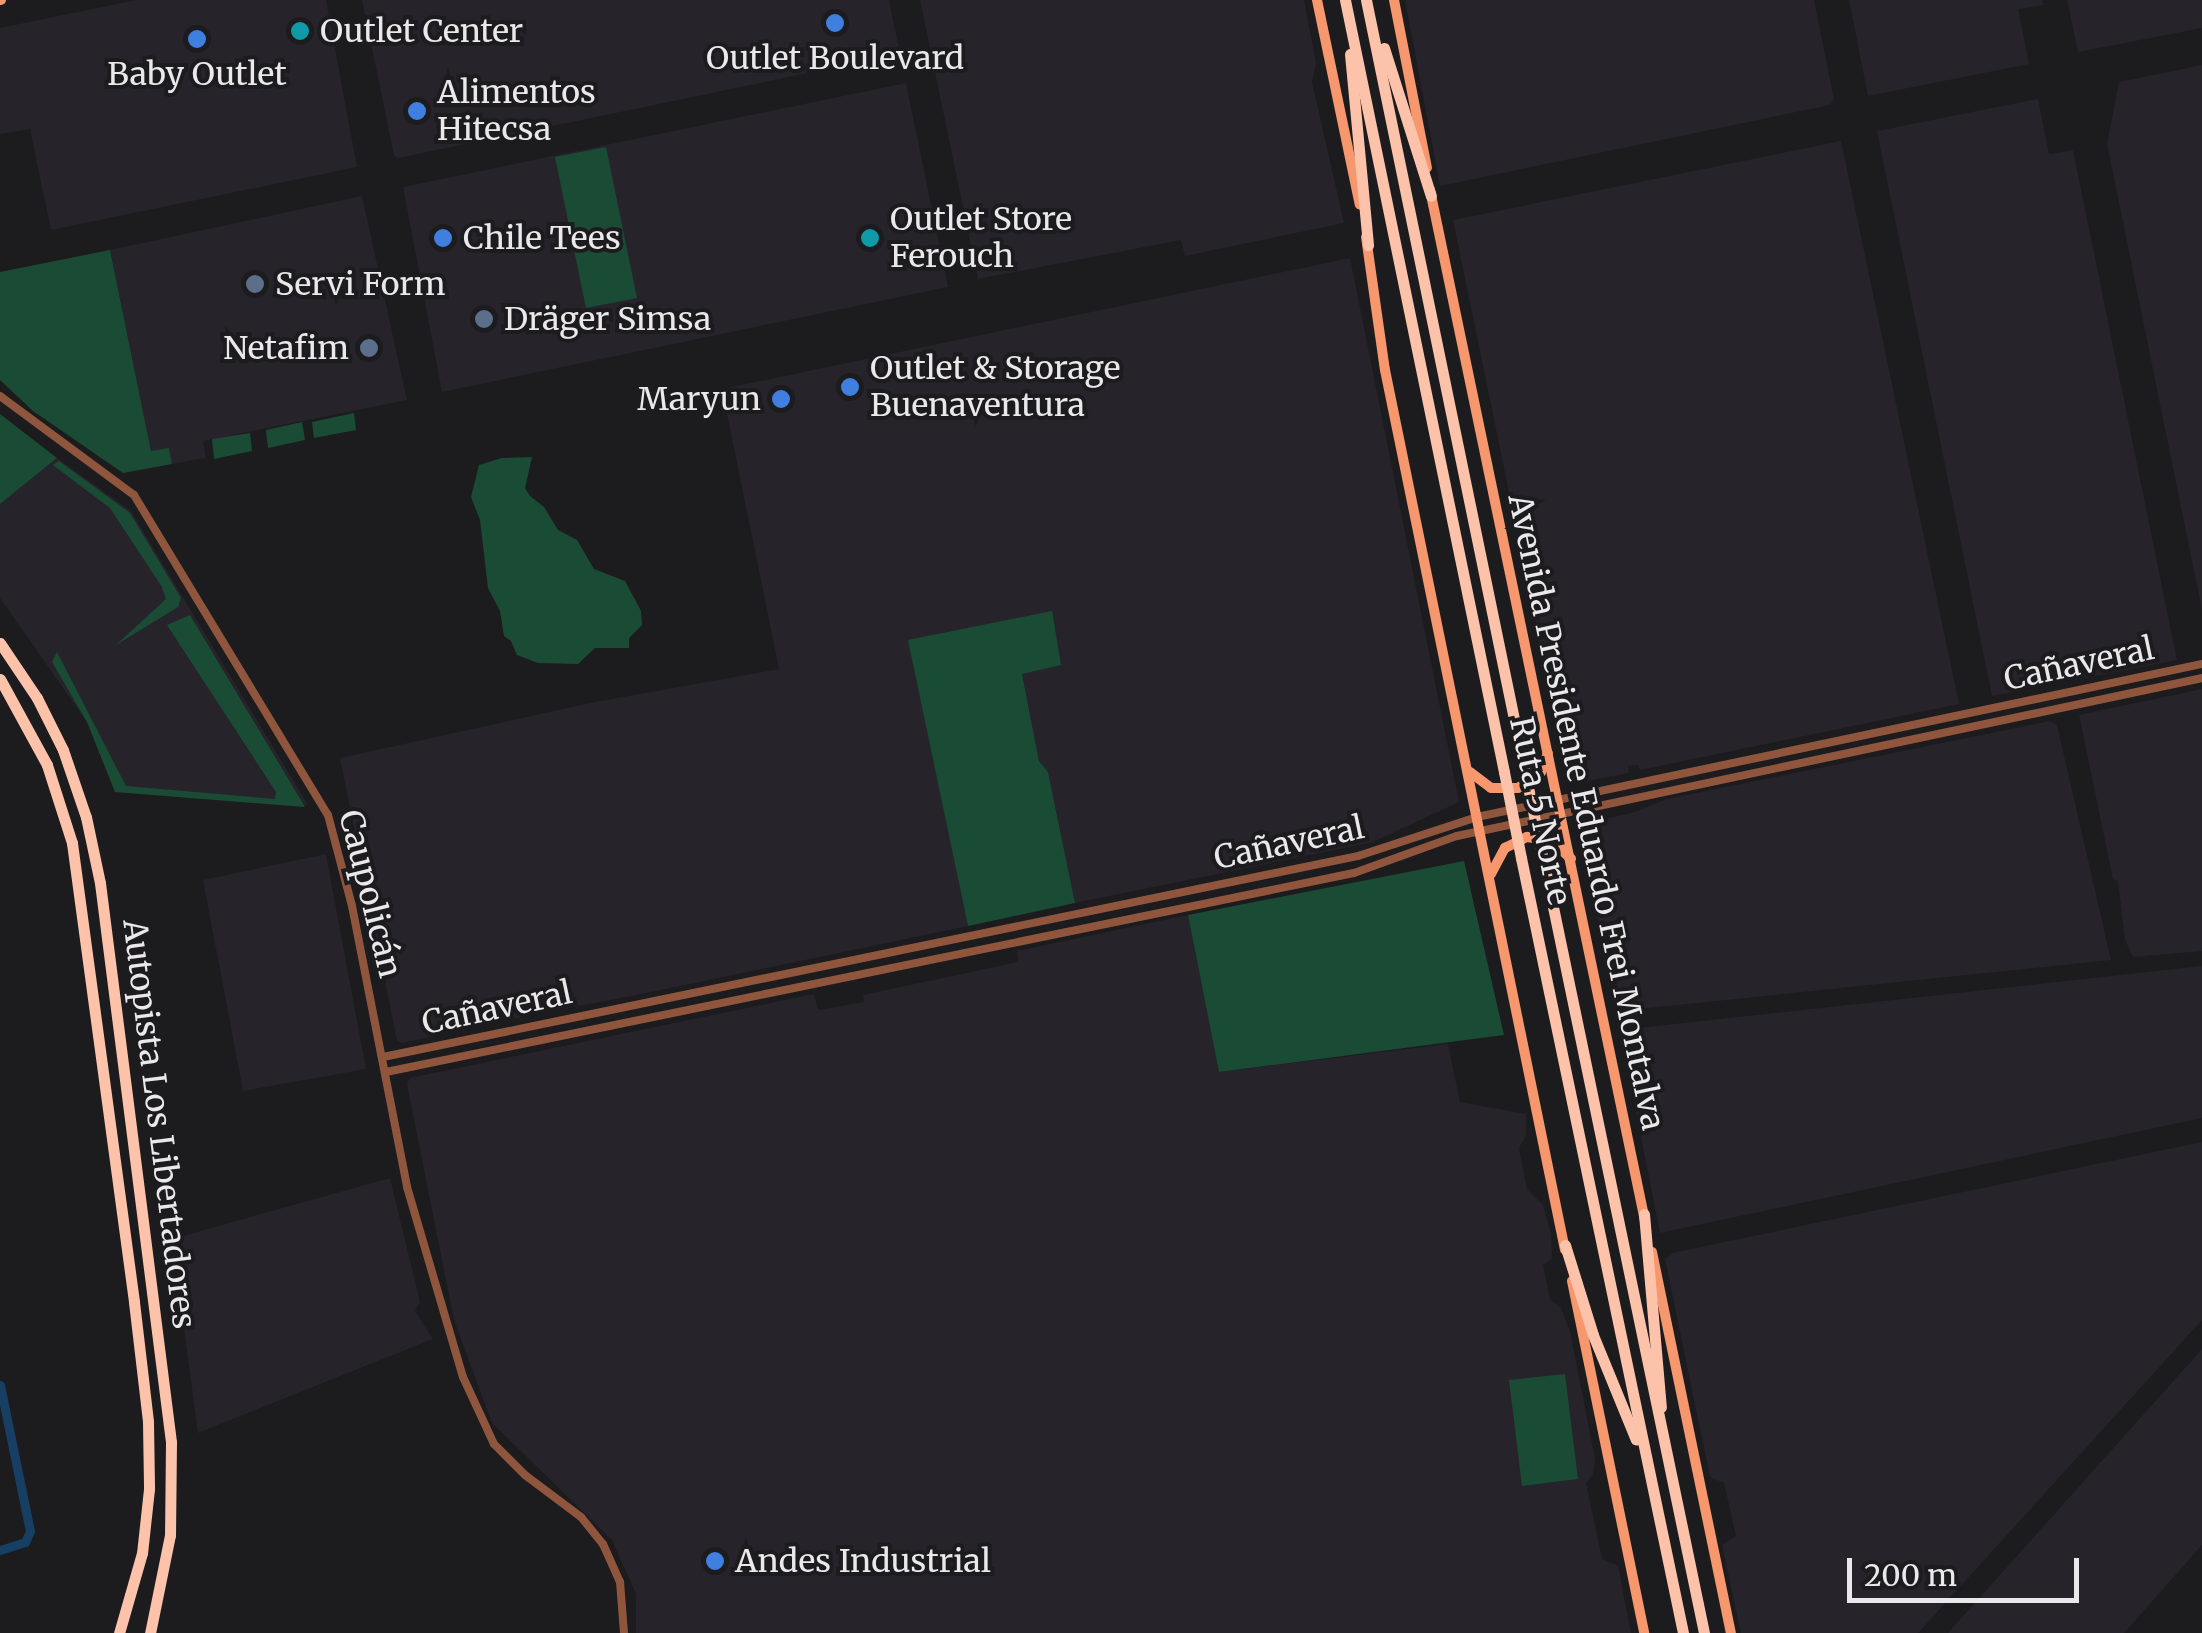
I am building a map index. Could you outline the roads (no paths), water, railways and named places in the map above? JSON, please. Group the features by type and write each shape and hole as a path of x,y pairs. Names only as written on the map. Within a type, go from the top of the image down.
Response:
{"highway":[{"path":"1345,0 1368,245"},
{"name":"Ruta 5 Norte","path":"1345,0 1683,1633"},
{"path":"1368,0 1431,196"},
{"name":"Ruta 5 Norte","path":"1368,0 1704,1633"},
{"name":"Autopista Los Libertadores","path":"0,643 37,698 63,750 86,817 100,882 171,1442 170,1535 150,1633"},
{"name":"Autopista Los Libertadores","path":"0,679 47,764 72,843 138,1341 148,1422 149,1489 142,1553 119,1633"},
{"path":"1644,1214 1663,1447"},
{"path":"1564,1245 1593,1335 1648,1472"}],"main road":[{"path":"1317,0 1368,245 1385,370 1644,1633"},
{"name":"Avenida Presidente Eduardo Frei Montalva","path":"1394,0 1431,196 1563,812 1731,1633"},
{"path":"1467,767 1485,785 1512,789 1536,777 1548,750"},
{"path":"1490,880 1501,852 1527,837 1552,841 1574,865"}],"street":[{"name":"Caupolicán","path":"0,396 134,495 324,808 342,861 415,1216 476,1410 508,1460 574,1510 603,1544 620,1582 624,1633"},
{"name":"Cañaveral","path":"384,1056 1358,856 1477,817 2202,664"},
{"name":"Cañaveral","path":"386,1072 1354,872 1480,831 1563,812 2202,678"}],"waterway":[{"path":"0,1385 30,1531 25,1542 0,1550"}],"place":[{"name":"Outlet Boulevard","path":"835,23"},
{"name":"Outlet Center","path":"300,31"},
{"name":"Baby Outlet","path":"197,39"},
{"name":"Alimentos Hitecsa","path":"417,111"},
{"name":"Chile Tees","path":"443,238"},
{"name":"Outlet Store Ferouch","path":"870,238"},
{"name":"Servi Form","path":"255,284"},
{"name":"Dräger Simsa","path":"484,319"},
{"name":"Netafim","path":"369,348"},
{"name":"Outlet & Storage Buenaventura","path":"850,387"},
{"name":"Maryun","path":"781,399"},
{"name":"Andes Industrial","path":"715,1561"}]}
